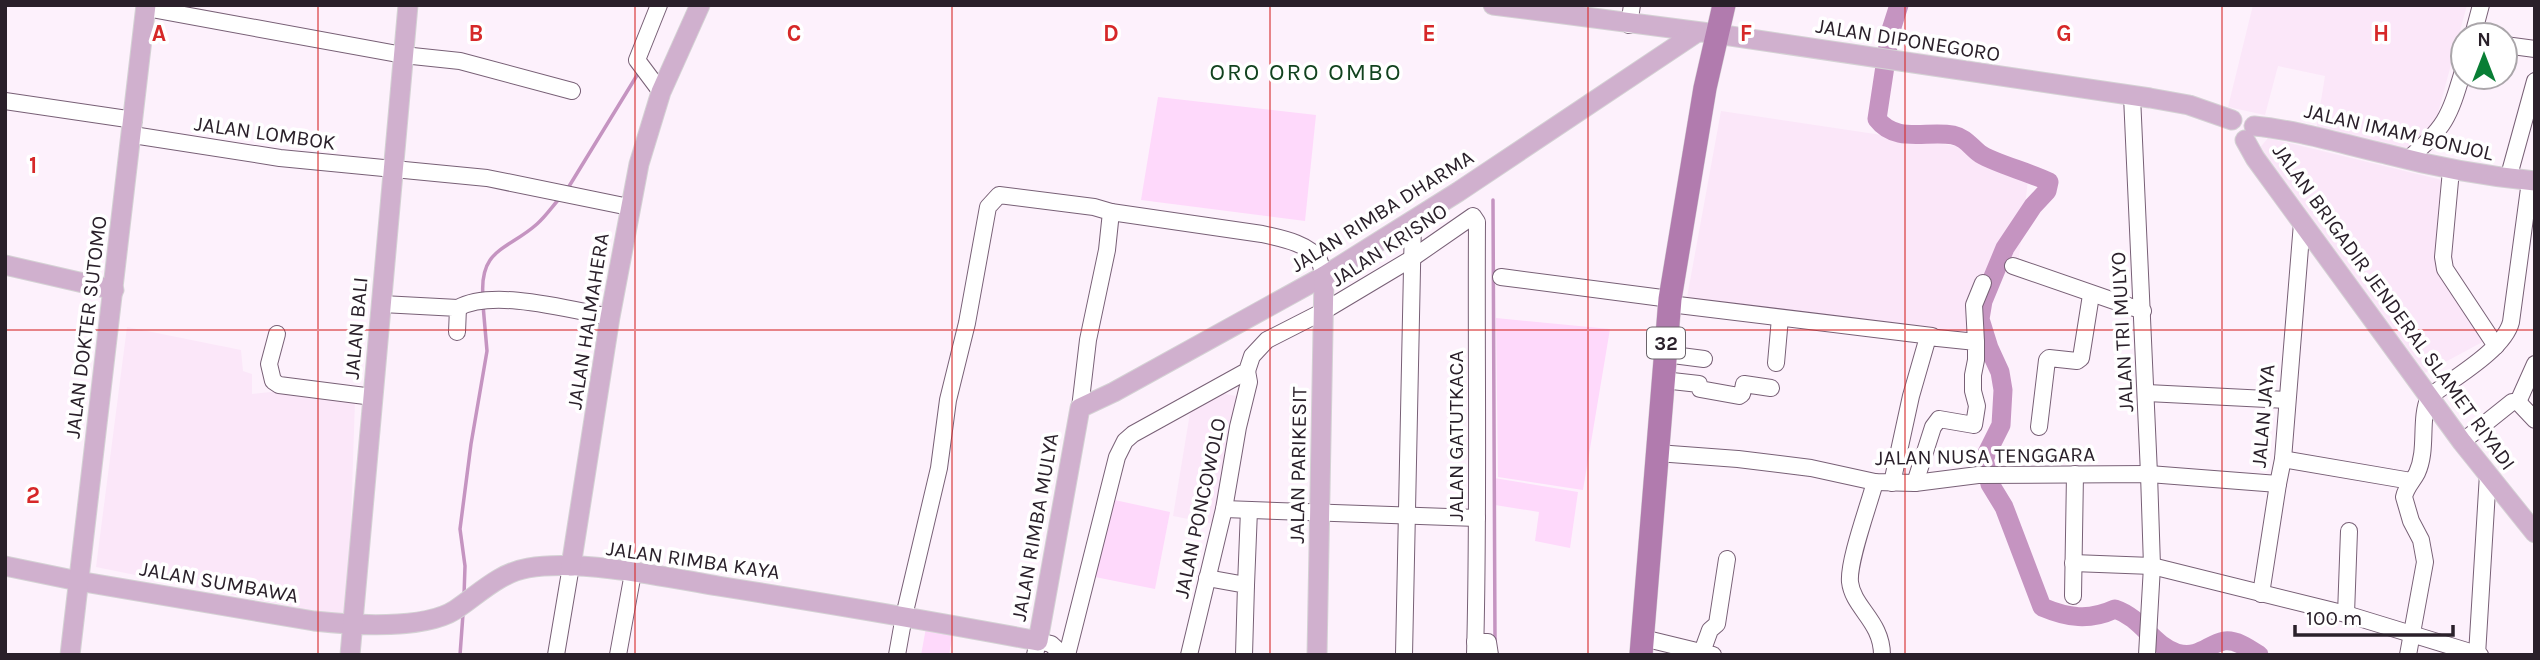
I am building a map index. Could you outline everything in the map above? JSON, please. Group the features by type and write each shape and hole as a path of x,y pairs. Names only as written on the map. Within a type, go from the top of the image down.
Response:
{"highway":[{"name":"32","path":"1642,646 1670,302 1707,34 1724,5"}],"main road":[{"name":"JALAN BALI","path":"350,655 408,5"},
{"name":"JALAN HALMAHERA","path":"571,566 629,207 645,141 661,92 701,5"},
{"name":"JALAN DIPONEGORO","path":"1493,5 1630,15 1707,34 2189,105 2232,120"},
{"name":"JALAN DOKTER SUTOMO","path":"70,655 146,7"},
{"name":"JALAN RIMBA DHARMA","path":"1080,408 1114,392 1324,276 1659,59 1707,34"},
{"name":"JALAN BRIGADIR JENDERAL SLAMET RIYADI","path":"2232,120 2229,128 2232,136 2249,133 2302,223 2462,442 2535,533"},
{"name":"JALAN IMAM BONJOL","path":"2249,133 2295,132 2451,170 2532,181"},
{"path":"5,265 114,290"},
{"name":"JALAN PARIKESIT","path":"1317,655 1324,276"},
{"name":"JALAN RIMBA MULYA","path":"1037,648 1080,408"},
{"name":"JALAN SUMBAWA","path":"5,566 78,581 352,625"},
{"name":"JALAN RIMBA KAYA","path":"352,625 438,618 454,611 504,576 528,568 571,566 633,573 904,616 1037,648"}],"street":[{"path":"659,5 638,54 642,68 661,92"},
{"path":"146,7 403,54 460,61 572,91"},
{"path":"2508,179 2535,81"},
{"path":"2407,160 2444,124 2457,91"},
{"name":"JALAN TRI MULYO","path":"2132,96 2150,474 2148,648"},
{"name":"JALAN LOMBOK","path":"5,101 280,158 487,178 629,207"},
{"path":"2451,170 2443,257 2445,269 2496,345"},
{"path":"2407,655 2416,635 2425,562 2421,540 2411,521 2404,497 2420,463 2425,423 2423,409 2429,397 2507,334 2532,181"},
{"path":"897,655 939,468 948,400 967,323 988,208 999,195 1283,239 1313,253 1319,260 1324,276"},
{"path":"1080,408 1088,340 1107,250 1111,212"},
{"name":"JALAN KRISNO","path":"1247,372 1252,356 1267,340 1324,311 1410,259 1471,216 1475,218"},
{"name":"JALAN GATUTKACA","path":"1475,218 1475,648"},
{"path":"1404,655 1410,259 1413,219"},
{"name":"JALAN JAYA","path":"2150,474 2278,484 2283,459 2302,223"},
{"path":"2013,267 2143,311"},
{"path":"1501,277 1780,318 1976,342"},
{"path":"1914,483 1933,428 1939,419 1974,425 1977,406 1973,391 1976,360 1974,305 1983,283"},
{"path":"2039,428 2047,360 2077,361 2081,358 2091,295"},
{"path":"382,304 458,308 484,300 512,301 610,317"},
{"path":"457,332 458,308"},
{"path":"1776,363 1780,318"},
{"path":"277,334 269,364 273,381 279,385 373,397"},
{"path":"1882,655 1881,638 1850,582 1852,565 1884,482 1928,337 1932,336"},
{"path":"1665,354 1704,359"},
{"path":"2518,402 2535,364"},
{"path":"1037,648 1051,644 1065,655 1117,457 1125,441 1133,434 1247,372"},
{"name":"JALAN PONCOWOLO","path":"1189,655 1224,509 1238,427 1249,382 1247,372"},
{"path":"1663,380 1699,384 1700,389 1739,396 1744,384 1770,388"},
{"path":"2147,393 2287,400"},
{"path":"2462,442 2512,402 2518,402 2535,420"},
{"name":"JALAN NUSA TENGGARA","path":"1657,453 1811,468 1884,482 1914,483 1985,475 2150,474"},
{"path":"2283,459 2411,481"},
{"path":"2073,596 2075,474"},
{"path":"2073,563 2151,566 2346,614 2478,654 2488,474"},
{"path":"2261,594 2278,484"},
{"path":"1224,509 1477,518"},
{"path":"1244,655 1249,510"},
{"path":"2346,614 2349,531"},
{"path":"1642,646 1707,653 1710,630 1717,624 1727,559"},
{"name":"JALAN HALMAHERA","path":"556,655 571,566"},
{"path":"618,655 633,573"},
{"path":"1207,578 1246,585"},
{"path":"1475,648 1488,642 1490,655"}],"shaded area":[{"path":"2253,5 2467,5 2463,21 2449,21 2449,72 2434,128 2403,153 2316,131 2325,76 2278,66 2265,115 2228,107"},
{"path":"1158,97 1316,115 1305,221 1141,200"},
{"path":"1721,111 1982,150 2029,171 2018,265 1985,274 1969,337 1686,303"},
{"path":"2268,138 2442,180 2436,256 2488,339 2423,374 2258,150"},
{"path":"1496,318 1610,329 1583,490 1498,477"},
{"path":"127,327 241,350 243,371 252,374 252,394 280,388 355,399 348,618 96,567"},
{"path":"1216,392 1241,397 1214,524 1173,516 1191,407"},
{"path":"1494,478 1578,492 1570,548 1535,541 1539,512 1495,505"},
{"path":"1110,499 1170,512 1155,589 1090,576"},
{"path":"926,628 953,633 949,655 921,655"}],"waterway":[{"path":"1899,5 1890,33 1877,119 1885,127 1903,134 1957,136 1984,156 2049,182 2047,191 2033,206 2005,248 1983,301 1980,319 2000,372 2003,390 2001,425 1984,459 1990,484 2004,507 2042,607 2078,617 2115,609 2133,619 2161,644 2177,653 2191,654 2229,641 2243,645 2259,655"},
{"path":"568,188 639,72"},
{"path":"483,297 483,281 491,259 537,224 559,199"},
{"path":"1493,200 1495,642"},
{"path":"464,596 465,566 460,529 487,351 483,305"},
{"path":"460,655 463,614"}],"district":[{"name":"ORO ORO OMBO","path":"1306,72"}]}
